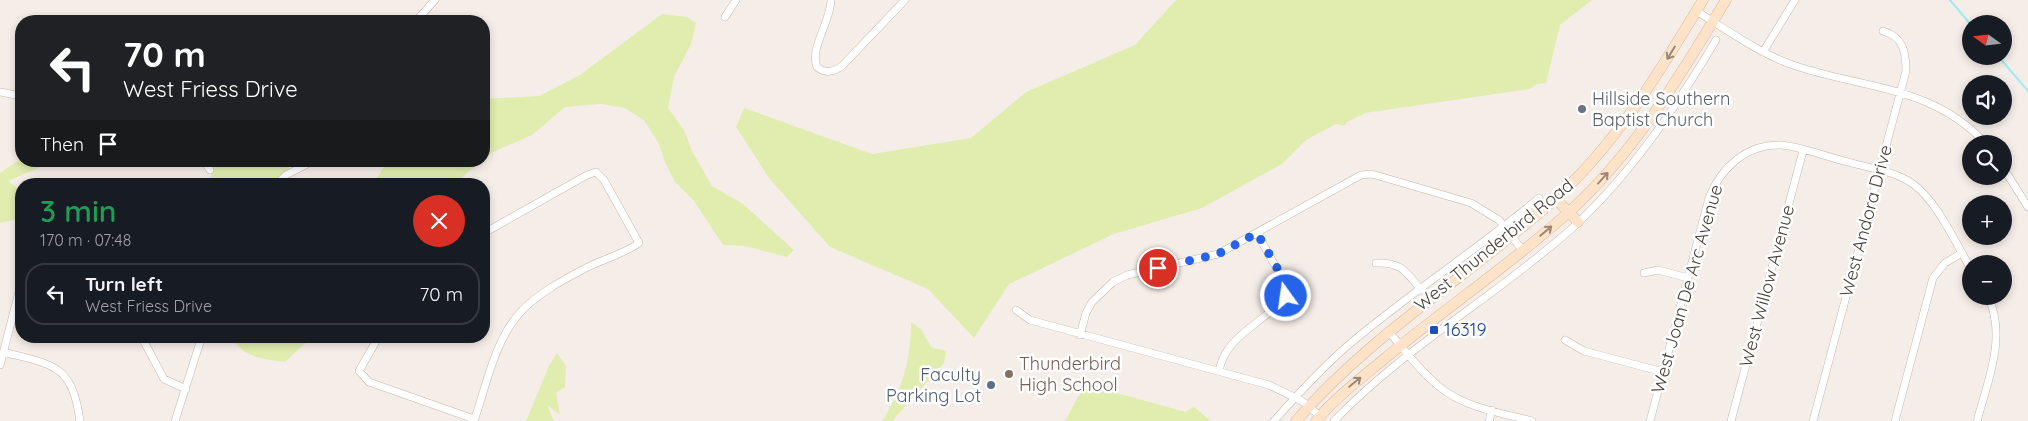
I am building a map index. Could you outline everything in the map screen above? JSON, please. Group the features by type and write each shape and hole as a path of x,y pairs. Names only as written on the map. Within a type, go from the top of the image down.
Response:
{"main road":[{"name":"West Thunderbird Road","path":"1296,421 1308,406 1388,331 1513,235 1578,177 1633,111 1703,0"},
{"name":"West Thunderbird Road","path":"1318,418 1350,386 1400,345 1523,251 1569,212 1600,182 1639,135 1694,53 1726,0"},
{"path":"1555,198 1578,222"}],"street":[{"path":"421,15 435,0"},
{"path":"725,17 736,0"},
{"path":"831,0 830,12 814,58 817,67 824,71 834,71 842,66 905,0"},
{"path":"1763,52 1795,0"},
{"path":"1696,11 1763,52 1801,68 1933,103 1967,125 1977,135"},
{"name":"West Andora Drive","path":"1813,421 1906,71 1902,44 1893,34 1883,32"},
{"name":"West Thunderbird Road","path":"1334,421 1376,380 1534,260 1578,222 1647,147 1716,40"},
{"path":"1694,53 1704,60"},
{"path":"0,92 15,95"},
{"name":"West Joan De Arc Avenue","path":"1650,421 1713,189 1718,179 1732,162 1762,147 1781,146 1803,151"},
{"path":"1803,151 1880,170 1904,178 1921,190 1962,253 1945,263 1933,278 1895,421"},
{"name":"West Willow Avenue","path":"1731,421 1803,151"},
{"path":"283,178 301,167"},
{"path":"375,343 360,371 369,382 474,420 502,343 509,327 519,314 548,290 568,277 606,258 630,250 639,243 604,180 596,172 586,175 490,230"},
{"path":"1080,335 1086,313 1092,302 1113,282 1127,275 1218,254 1355,177 1372,174 1462,199 1483,209 1506,226 1523,251"},
{"path":"2012,181 2028,207"},
{"name":"West Thunderbird Road","path":"1274,421 1347,347 1506,226 1539,198"},
{"path":"1219,371 1225,351 1231,344 1289,291 1257,233"},
{"path":"1376,264 1391,263 1401,267 1421,290"},
{"path":"1644,273 1658,270 1688,278"},
{"path":"1976,421 1996,349 1998,334 1995,312 1992,305"},
{"path":"0,365 15,308"},
{"path":"1016,310 1030,320 1080,335 1255,380 1295,398 1308,406 1318,418"},
{"path":"1388,331 1425,374 1442,389 1468,403 1532,421"},
{"path":"1566,340 1584,351 1663,372"},
{"path":"144,343 164,379 186,389"},
{"path":"175,421 200,343"},
{"path":"4,352 49,364 63,374 76,396 80,421"},
{"path":"1489,421 1492,410"}],"green space":[{"path":"1176,0 1592,0 1560,25 1546,83 1537,84 1530,89 1365,113 1347,122 1344,126 1336,124 1306,140 1282,164 1202,208 1114,234 1009,284 974,338 928,289 830,247 769,178 736,127 744,108 872,154 971,138 1026,92 1135,45"},
{"path":"662,14 687,17 696,23 691,44 674,77 668,108 684,130 692,151 712,186 743,204 794,250 787,257 745,246 723,245 694,201 675,182 659,144 644,120 625,108 601,104 565,107 532,135 490,154 490,99 539,96 580,75"},
{"path":"15,163 15,167 41,167 8,181 15,186 15,219 0,223 0,173"},
{"path":"290,167 279,178 211,178 213,168"},
{"path":"384,167 474,167 461,178 377,178"},
{"path":"911,322 921,329 931,347 946,351 944,363 892,421 882,421 895,398 904,374 911,336"},
{"path":"236,343 305,343 285,362 254,356 241,349"},
{"path":"557,353 566,366 565,387 556,393 560,415 547,405 554,421 526,421 549,366"},
{"path":"1085,384 1185,412 1194,407 1211,421 1065,421"}],"waterway":[{"path":"1950,0 1963,15"},
{"path":"2006,65 2028,91"}],"place":[{"name":"Hillside Southern Baptist Church","path":"1582,109"},
{"name":"16319","path":"1434,330"},
{"name":"Thunderbird High School","path":"1009,374"},
{"name":"Faculty Parking Lot","path":"991,385"}],"route":[{"path":"1158,268 1218,254 1257,233 1288,287 1289,291 1286,296"}]}
